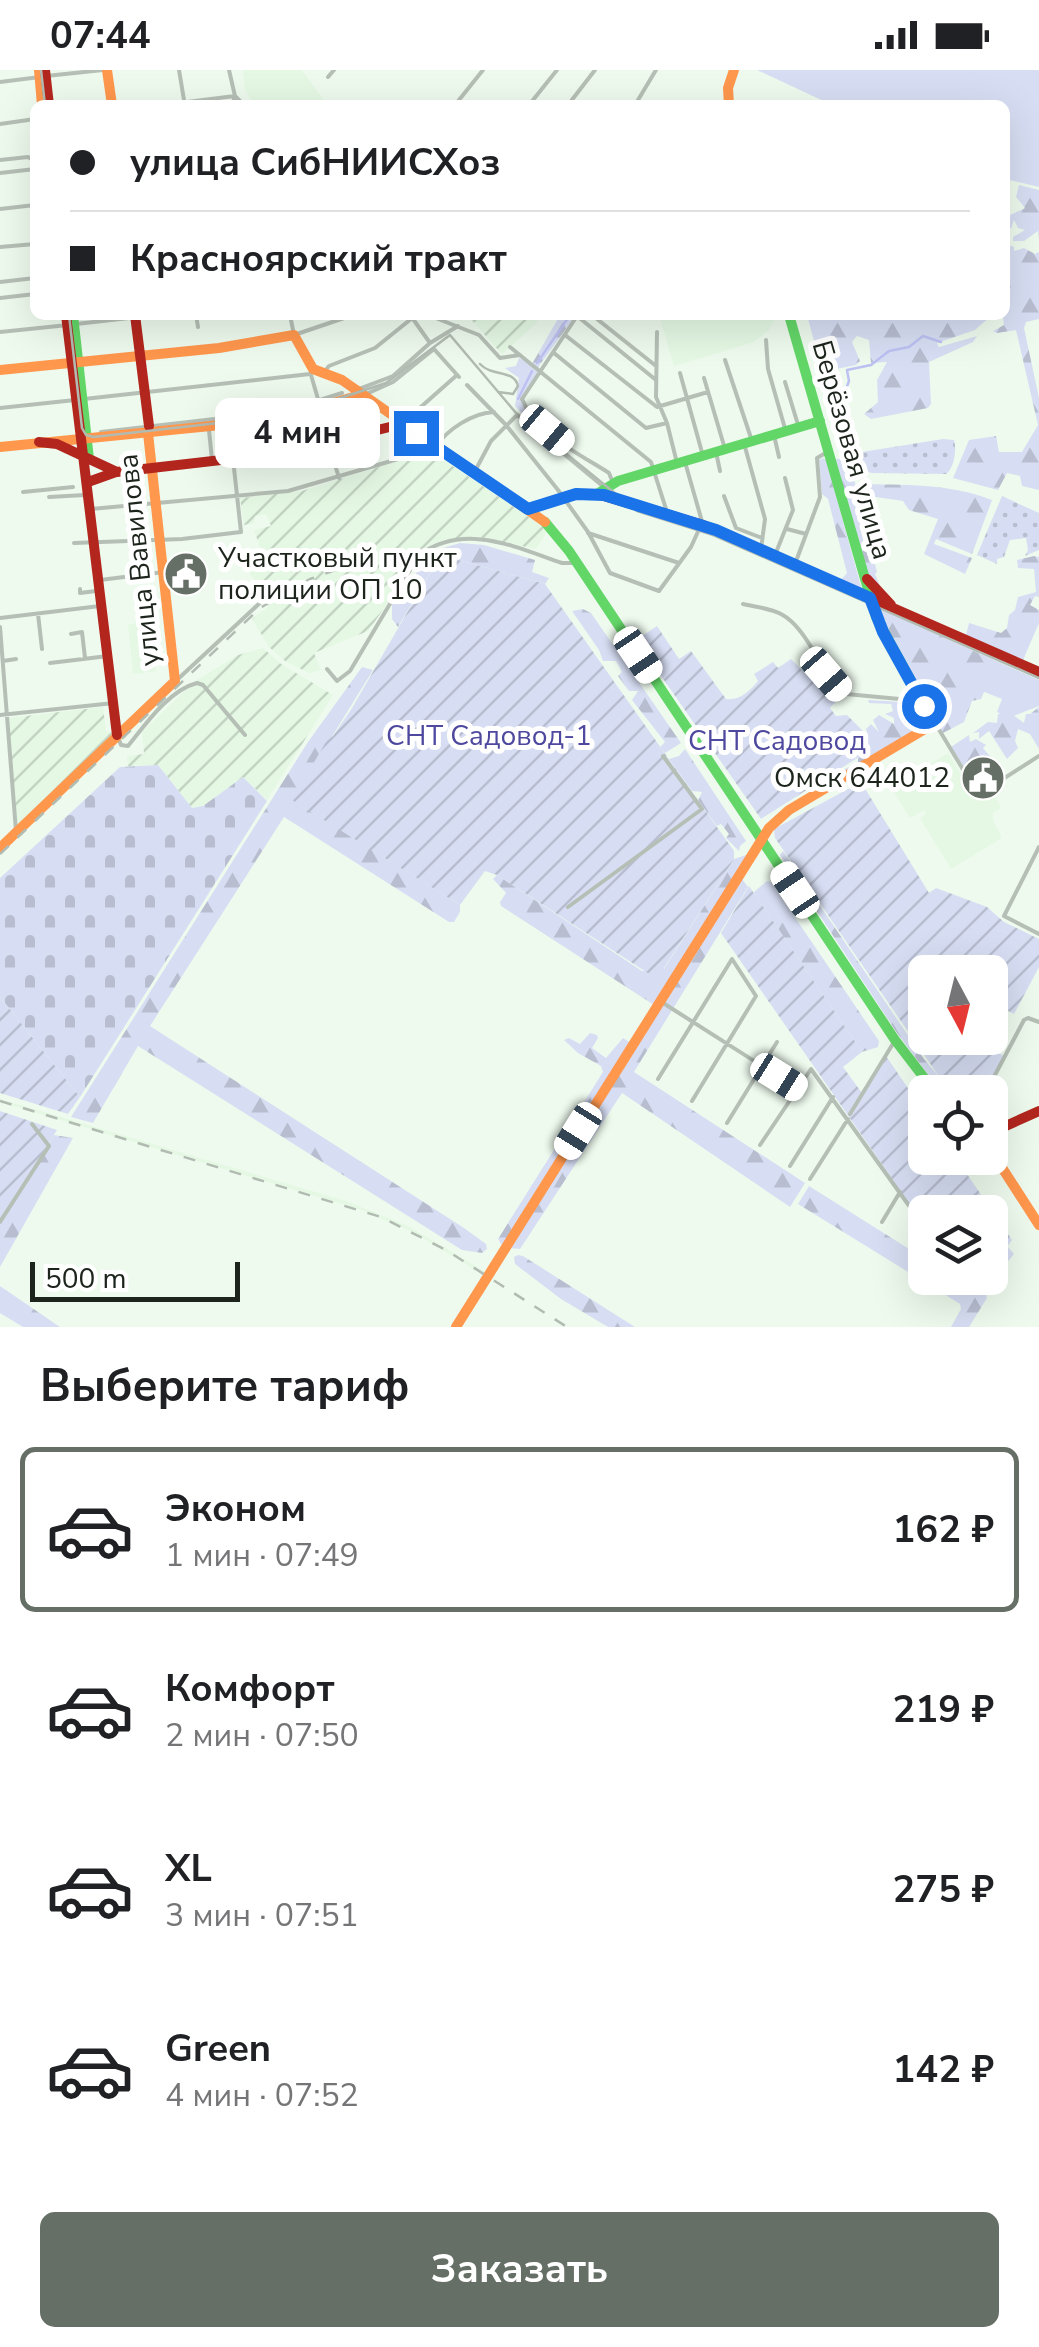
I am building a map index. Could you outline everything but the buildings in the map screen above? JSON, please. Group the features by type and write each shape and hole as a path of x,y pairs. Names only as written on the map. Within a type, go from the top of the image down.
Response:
{"main road":[{"path":"105,70 111,100"},
{"path":"729,100 734,70"},
{"path":"42,73 45,100"},
{"path":"70,320 118,735"},
{"name":"улица Вавилова","path":"136,320 176,681"},
{"name":"Берёзовая улица","path":"791,320 879,625 935,723"},
{"path":"0,370 219,348 294,335 316,372 361,393 432,448 474,472 549,525"},
{"path":"0,446 282,418 361,393"},
{"path":"528,509 820,422"},
{"path":"89,488 96,476 282,454 402,424"},
{"path":"40,442 54,443 117,472"},
{"path":"605,488 668,515 762,543 794,564 1039,672"},
{"path":"548,504 542,512 549,525 923,1075"},
{"path":"864,575 894,609"},
{"path":"0,848 176,681"},
{"path":"456,1327 762,839 789,810 935,723"},
{"path":"1008,1125 1039,1111"},
{"path":"1007,1175 1039,1225"}],"street":[{"path":"0,82 42,73 105,70"},
{"path":"180,70 184,100"},
{"path":"229,70 233,100"},
{"path":"328,77 334,70"},
{"path":"459,100 482,70"},
{"path":"534,100 557,70"},
{"path":"572,100 595,70"},
{"path":"638,100 656,70"},
{"path":"209,100 234,96"},
{"path":"234,96 238,100"},
{"path":"0,124 30,120"},
{"path":"0,160 30,159"},
{"path":"0,173 30,170"},
{"path":"0,210 30,206"},
{"path":"0,248 30,245"},
{"path":"0,282 30,279"},
{"path":"0,298 30,295"},
{"path":"0,332 70,320"},
{"path":"197,320 198,327"},
{"path":"291,320 294,335 338,320"},
{"path":"0,408 316,372 375,348 407,320"},
{"path":"415,320 430,344"},
{"path":"442,320 479,335 500,358 520,355"},
{"path":"474,472 491,441 517,415 605,488 609,474 580,458 547,430 522,399 574,320"},
{"path":"582,320 656,380"},
{"path":"598,320 656,366"},
{"path":"361,393 394,376 430,344 458,326"},
{"path":"467,385 495,412 563,498 588,532 610,573 659,591 702,525 656,396 657,332"},
{"path":"565,335 660,408"},
{"path":"766,340 780,433 779,457"},
{"path":"510,347 651,462 668,515"},
{"path":"361,393 393,382 436,349 458,376 402,424"},
{"path":"554,352 646,428 667,422"},
{"path":"724,496 736,528 762,543 764,519 725,360"},
{"path":"316,372 318,404 339,478"},
{"path":"680,374 703,456"},
{"path":"704,378 720,451 720,471"},
{"path":"785,382 798,428"},
{"path":"660,408 708,392"},
{"path":"318,404 342,393"},
{"path":"91,509 288,491 432,448 472,416 495,412"},
{"path":"101,432 148,430"},
{"path":"209,430 212,461"},
{"path":"794,564 821,494 817,458 829,451"},
{"path":"74,543 241,532 233,459"},
{"path":"777,550 794,510 786,478"},
{"path":"23,492 73,488"},
{"path":"50,497 89,488"},
{"path":"786,529 806,534"},
{"path":"588,532 679,563"},
{"path":"327,669 337,681 350,671 420,555 428,549 453,540 479,538 562,563 576,561"},
{"path":"80,589 164,572"},
{"path":"176,681 262,601"},
{"path":"743,604 773,610 791,620 823,670 846,694 922,701"},
{"path":"0,618 102,606"},
{"path":"38,614 42,650"},
{"path":"0,627 3,715 16,832"},
{"path":"71,634 82,632 85,658"},
{"path":"50,662 108,656"},
{"path":"3,661 16,659"},
{"path":"118,735 120,745 128,746 181,690 197,683 203,685 245,736"},
{"path":"3,715 114,703"},
{"path":"935,723 973,786 992,786 1039,756"},
{"path":"0,756 8,755"},
{"path":"568,907 702,809 663,756"},
{"path":"1039,848 1004,916 1039,934"},
{"path":"658,1078 732,959 756,996 692,1101"},
{"path":"660,1002 797,1088"},
{"path":"995,1075 1024,1020 1039,1022"},
{"path":"810,1179 896,1040"},
{"path":"727,1123 777,1042"},
{"path":"760,1145 811,1069 908,1204"},
{"path":"790,1166 832,1097"},
{"path":"0,1222 49,1145 32,1124"},
{"path":"882,1222 900,1192"}],"shaded area":[{"path":"243,70 302,70 323,100 251,100 245,90"},
{"path":"471,320 538,320 536,324 502,354"},
{"path":"660,320 775,320 754,342 674,366"},
{"path":"430,451 548,530 536,549 474,536 432,545 407,559 413,564 405,579 368,631 314,653 321,670 309,673 285,661 269,647 252,619 268,607 265,589 250,574 248,562 264,559 254,530 271,526 266,514 255,516 254,523 244,525 240,498 302,491"},
{"path":"151,622 156,671 133,674 128,624"},
{"path":"263,648 281,664 333,695 267,800 243,777 203,806 192,808 158,765 128,766 127,756 144,754 142,732 195,681 238,655"},
{"path":"103,707 106,731 113,733 106,747 22,825 16,823 8,718"},
{"path":"948,753 971,791 979,789 983,794 992,790 1001,808 993,813 993,821 1002,838 951,869 920,818 926,814 924,810 910,818 894,792 909,783 907,778"},
{"path":"0,1099 346,1201 408,1226 487,1273 485,1276 413,1232 362,1210"}],"green space":[{"path":"757,70 1039,70 1039,187 1010,180 1010,100 821,100"},
{"path":"1019,185 1039,190 1039,241 1038,231 1024,241 1013,241 1025,230 1018,228 1014,220 1010,228 1010,215 1025,208 1016,197"},
{"path":"1010,245 1014,251 1024,248 1039,252 1039,319 1026,322 1024,328 1039,398 1039,490 1022,486 1020,476 1007,473 998,490 953,478 969,440 996,436 999,452 1022,452 1038,425 1016,330 993,331 1004,325 1003,320 1010,320"},
{"path":"557,320 572,320 539,366 539,373 522,399 533,424 515,406 519,378 505,368 516,366 519,358 532,364"},
{"path":"808,320 987,320 975,330 937,343 939,347 977,336 973,342 929,362 928,408 871,419 864,414 878,402 877,380 887,362 871,363 869,340 857,336 852,342 860,361 856,365 822,372"},
{"path":"954,440 955,444 953,463 946,474 872,473 857,469 856,458 862,452"},
{"path":"823,458 862,590 840,581 847,573 828,499 822,494 819,460"},
{"path":"834,459 849,459 881,588 868,580"},
{"path":"859,484 943,488 992,500 972,554 936,539 934,544 972,558 965,574 924,554 938,519 909,510 903,501 862,495"},
{"path":"1002,496 1039,513 1039,550 1025,556 1026,538 1010,540 997,564 977,555"},
{"path":"460,543 484,545 535,560 532,572 549,578 545,584 444,556 398,627 392,619 392,605 433,551"},
{"name":"СНТ Садовод-1","path":"444,556 545,584 734,851 734,859 657,979 497,875 485,871 460,905 292,800 327,740 352,708 434,566"},
{"path":"1039,557 1039,597 1035,596 1030,605 1039,610 1039,623 1023,660 966,635 969,623 1001,633 1007,628 1018,597 1036,592 1034,569 1018,568 1017,560"},
{"path":"583,609 591,613 681,743 665,753 660,747 665,742 632,700 638,691 629,691 618,676 622,672 616,661 603,661 572,611"},
{"path":"882,610 1039,680 1039,687 985,690 981,699 972,701 964,722 943,733 932,716 938,708 934,697 923,701 880,620 887,622 878,612"},
{"name":"СНТ Садовод","path":"657,626 679,659 691,651 726,699 748,692 758,681 754,674 773,662 778,668 791,659 809,677 818,670 842,695 830,708 836,716 847,715 867,735 856,742 862,755 761,819 636,640"},
{"path":"993,664 1039,683 1039,706 1008,718 997,712 1002,699 982,691"},
{"path":"362,667 373,670 293,800 460,905 460,912 454,922 449,922 284,817 150,1026 464,1228 486,1244 482,1253 462,1250 138,1046 93,1123 71,1117 308,742"},
{"path":"868,700 918,703 923,711 917,720 925,719 925,724 814,791 813,786 858,762 858,742 868,736 866,729 871,724 879,732 873,720 879,715 894,724 894,718 885,714 893,711 891,704"},
{"path":"1039,707 1039,749 1030,734 1018,729 1018,748 1007,759 989,731 979,739 979,732 973,733 988,722 997,723 998,714 1012,714 1024,723 1026,714"},
{"path":"969,735 970,742 976,739 986,745 983,748 999,767 986,767 976,775 975,784 951,747"},
{"path":"685,749 746,841 739,851 698,800 702,792 692,791 669,759"},
{"path":"158,765 192,808 203,806 243,777 267,801 80,1097 0,997 0,878 120,767"},
{"name":"СНТ Садовод","path":"861,782 929,893 936,888 987,907 1004,922 1039,939 1039,967 1014,1014 1008,1011 1008,955 908,955 908,1031 775,838 774,829"},
{"path":"783,851 908,1035 908,1048 895,1030 780,855"},
{"path":"746,855 654,1005 501,906 506,893 493,879 497,875 642,971 664,969 734,859"},
{"path":"740,876 748,887 634,1072 805,1183 790,1207 622,1093 520,1249 510,1248"},
{"path":"767,881 879,1041 878,1047 862,1052 755,895"},
{"path":"749,886 862,1052 843,1067 862,1093 886,1056 908,1088 908,1175 968,1175 981,1195 908,1195 908,1202 721,933"},
{"path":"0,997 80,1097 68,1114 0,1093"},
{"path":"590,1033 598,1038 592,1048 606,1058 623,1038 631,1043 505,1245 501,1244 498,1239 603,1072 601,1066 564,1040 569,1038 580,1044"},
{"path":"914,1055 921,1055 938,1075 928,1075"},
{"name":"СНТ Садовод","path":"924,1055 1004,1056 993,1075 938,1075"},
{"path":"0,1111 57,1130 0,1221"},
{"path":"54,1135 73,1138 0,1267 0,1221"},
{"path":"809,1186 908,1248 908,1272 798,1204"},
{"path":"518,1255 635,1327 608,1327 561,1299 515,1264 514,1257"},
{"path":"0,1286 60,1327 23,1327 0,1313"},
{"path":"945,1295 986,1295 969,1327 951,1327 960,1304"}],"waterway":[{"path":"537,363 567,320"},
{"path":"844,394 849,381 847,370 871,365 889,351 909,347 923,336 941,342"},
{"path":"518,399 532,371"}],"tram line":[{"path":"41,70 44,100"},
{"path":"70,320 82,428 86,435 94,437 289,415 386,383 450,335 516,413 637,511 713,535 1039,678"},
{"path":"480,364 516,381 518,386 513,394 498,392"}],"railway":[{"path":"0,854 260,608 310,579 373,557"},
{"path":"0,1101 381,1217 446,1250 567,1327"}],"traffic: fast":[{"path":"74,320 89,459"},
{"path":"790,320 876,617 916,690"},
{"path":"597,494 618,481 820,421"},
{"path":"545,522 569,551 922,1075"}],"traffic: slow":[{"path":"39,70 42,100"},
{"path":"107,70 111,100"},
{"path":"729,100 734,70"},
{"path":"0,370 219,348 294,335 313,369 342,380 545,522"},
{"path":"0,447 282,419 363,394"},
{"path":"0,848 175,681 148,433"},
{"path":"456,1327 769,828 789,810 935,723 916,690"},
{"path":"1007,1175 1039,1225"}],"traffic: jam":[{"path":"45,70 48,100"},
{"path":"67,320 117,735"},
{"path":"136,320 149,426"},
{"path":"39,442 57,444 117,472 283,453 402,424"},
{"path":"88,482 116,472"},
{"path":"528,509 576,494 597,494 703,525 1039,672"},
{"path":"867,579 891,605"},
{"path":"1008,1125 1039,1111"}],"place":[{"name":"Участковый пункт полиции ОП 10","path":"186,574"},
{"name":"Омск 644012","path":"983,778"}],"route":[{"path":"416,433 528,509 576,494 604,495 716,530 870,598 883,632 924,706"}]}
